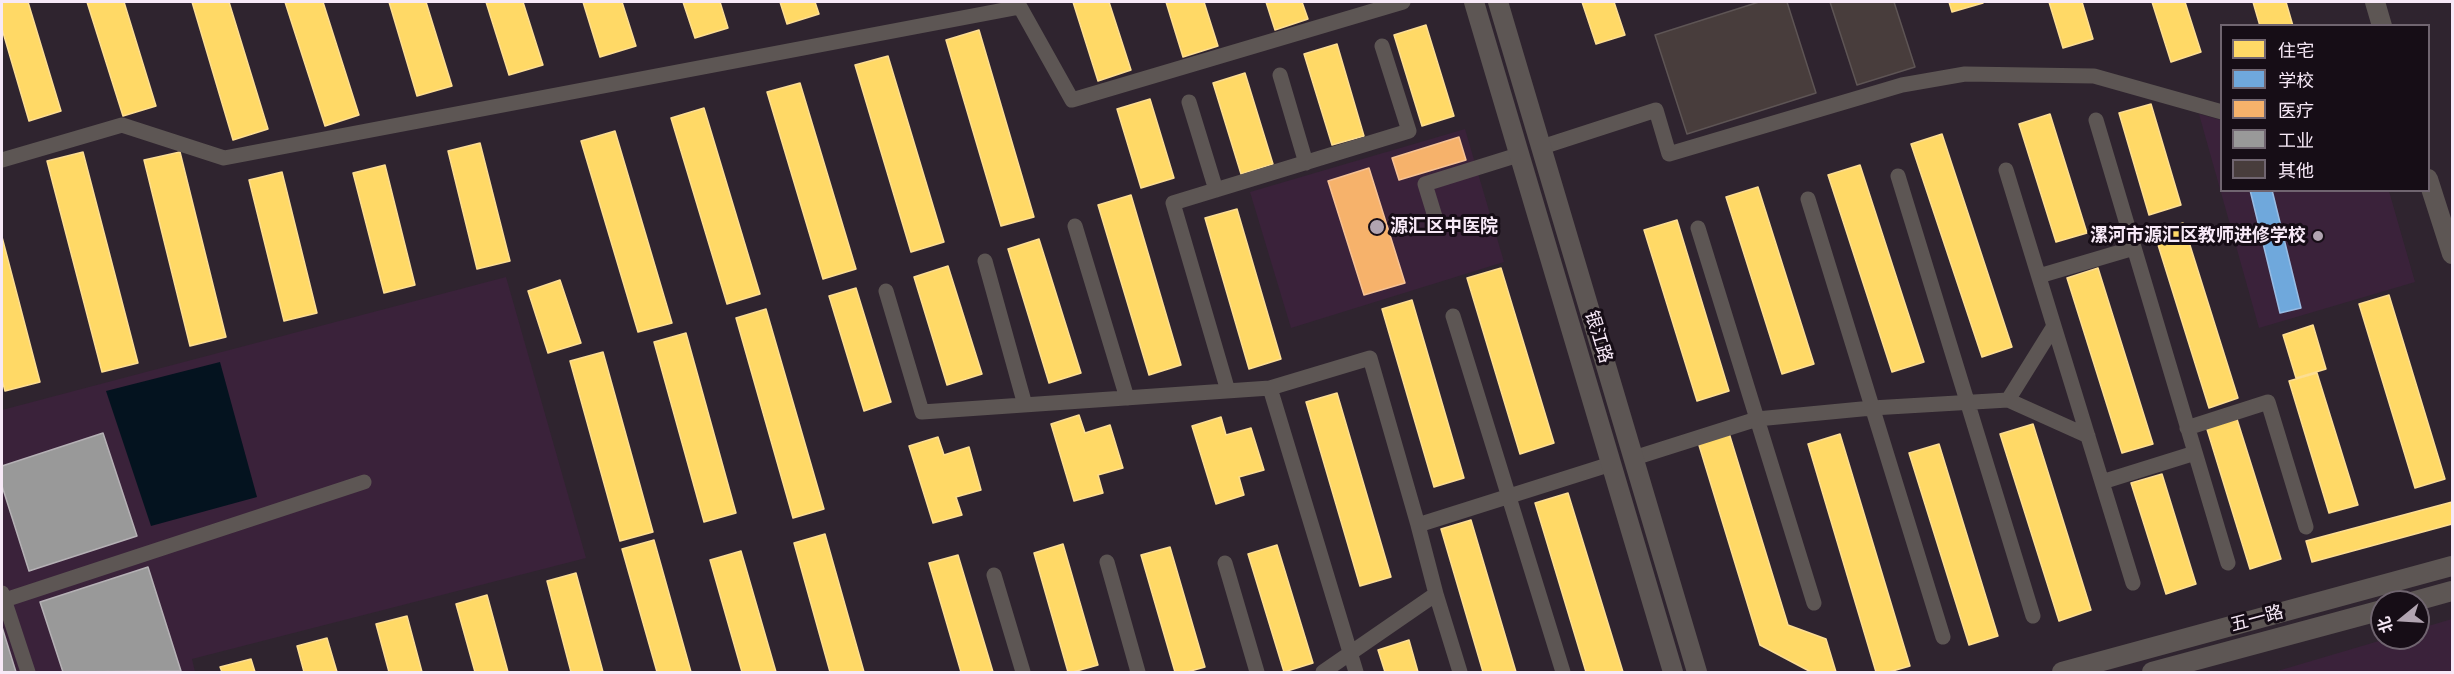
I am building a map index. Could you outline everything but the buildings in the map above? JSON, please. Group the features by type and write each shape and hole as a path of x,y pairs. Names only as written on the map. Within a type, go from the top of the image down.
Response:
{"street":[{"path":"2,160 123,125 224,158 1020,7 1072,100 1403,2"},
{"name":"银江路","path":"1474,2 1673,672"},
{"name":"银江路","path":"1498,2 1697,672"},
{"path":"2375,2 2381,24"},
{"path":"1228,391 1173,203 1409,131 1382,46"},
{"path":"1436,220 1425,184 1656,110 1669,154 1902,86 1965,74 2094,76 2220,111"},
{"path":"1280,75 1306,163"},
{"path":"1189,102 1216,190"},
{"path":"2096,120 2228,563"},
{"path":"2006,170 2133,584"},
{"path":"1898,176 2033,616"},
{"path":"2430,185 2452,254"},
{"path":"1808,199 1942,637"},
{"path":"1075,226 1127,398"},
{"path":"1698,228 1814,603"},
{"path":"2039,276 2134,248"},
{"path":"985,261 1025,405"},
{"path":"886,291 922,412 1270,388 1370,358 1460,672"},
{"path":"1453,316 1563,672"},
{"path":"2008,400 2054,326"},
{"path":"1270,388 1356,672"},
{"path":"1418,525 1757,420 1872,408 2008,400 2088,436"},
{"path":"2187,428 2268,402 2306,526"},
{"path":"2102,482 2195,453"},
{"path":"28,672 3,597 364,482"},
{"path":"1107,562 1138,672"},
{"path":"1225,563 1257,672"},
{"name":"五一路","path":"2062,672 2452,566"},
{"path":"994,576 1023,672"},
{"path":"2430,597 2452,591"},
{"path":"1323,672 1436,594"},
{"name":"五一路","path":"2152,672 2370,613"}],"shaded area":[{"name":"漯河市源汇区教师进修学校","path":"2199,114 2220,120 2220,189"},
{"name":"源汇区中医院","path":"1465,129 1504,262 1291,328 1250,192"},
{"name":"漯河市源汇区教师进修学校","path":"2221,192 2389,192 2415,282 2259,328"},
{"path":"506,277 586,558 192,659 195,672 2,672 2,410"},
{"path":"2452,619 2452,672 2274,672 2370,644 2370,650 2430,650 2430,625"}],"water":[{"path":"220,362 257,497 151,526 106,391"}],"place":[{"name":"源汇区中医院","path":"1377,227"},
{"name":"漯河市源汇区教师进修学校","path":"2318,236"}]}
